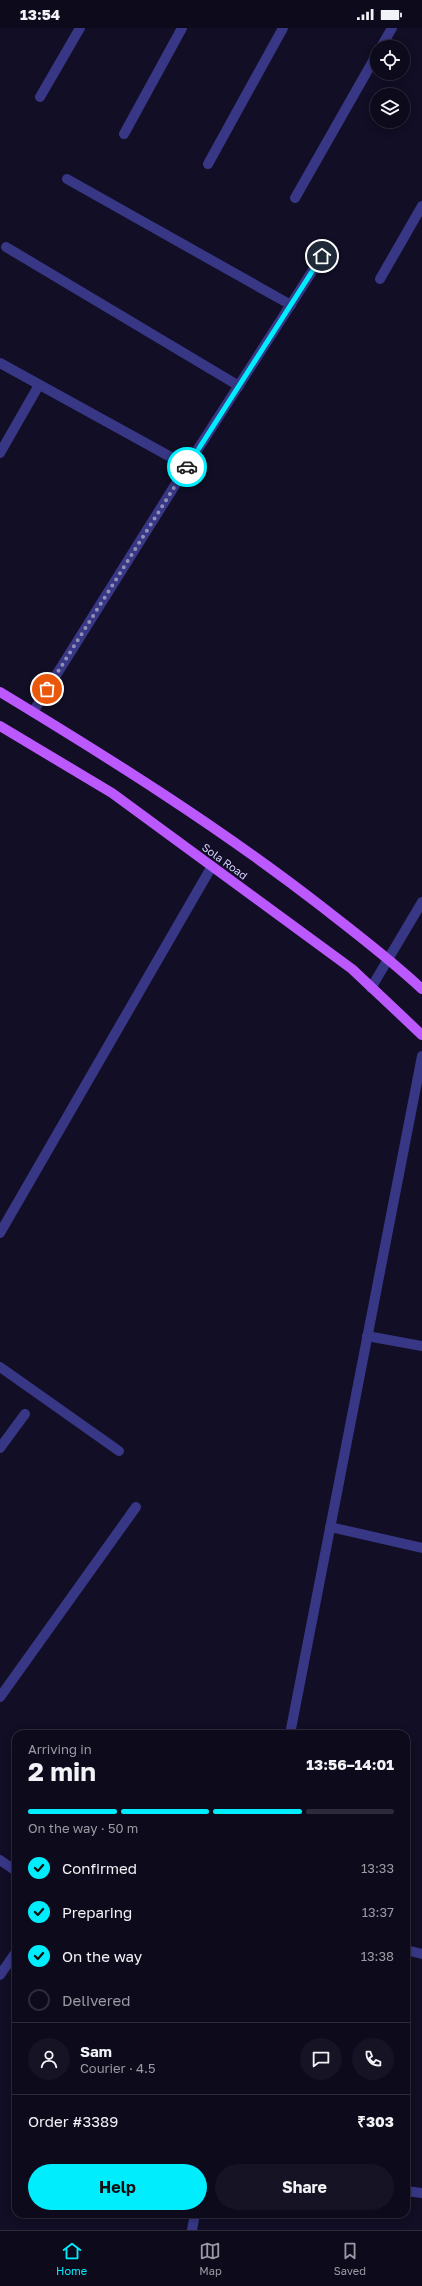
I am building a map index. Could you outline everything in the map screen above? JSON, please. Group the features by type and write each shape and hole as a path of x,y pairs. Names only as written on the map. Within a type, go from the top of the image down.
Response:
{"main road":[{"name":"Sola Road","path":"0,692 119,764 258,858 389,958 422,989"},
{"name":"Sola Road","path":"0,726 112,793 212,866 352,969 422,1035"}],"street":[{"path":"40,97 80,28"},
{"path":"124,134 182,28"},
{"path":"208,164 283,28"},
{"path":"385,40 392,28"},
{"path":"295,198 370,66"},
{"path":"67,178 291,305"},
{"path":"380,279 422,206"},
{"path":"6,247 239,386"},
{"path":"32,712 187,466 322,256"},
{"path":"0,363 187,466"},
{"path":"0,453 39,385"},
{"path":"0,1233 212,866"},
{"path":"371,988 422,902"},
{"path":"291,1730 422,1056"},
{"path":"367,1336 422,1346"},
{"path":"0,1367 119,1451"},
{"path":"0,1448 25,1414"},
{"path":"0,1697 136,1507"},
{"path":"330,1527 422,1548"},
{"path":"0,1860 12,1868"},
{"path":"410,1951 422,1954"},
{"path":"0,1975 12,1958"},
{"path":"410,2192 422,2193"},
{"path":"192,2230 194,2218"}],"way so far":[{"path":"47,689 187,467"}],"route":[{"path":"187,467 322,256"}]}
